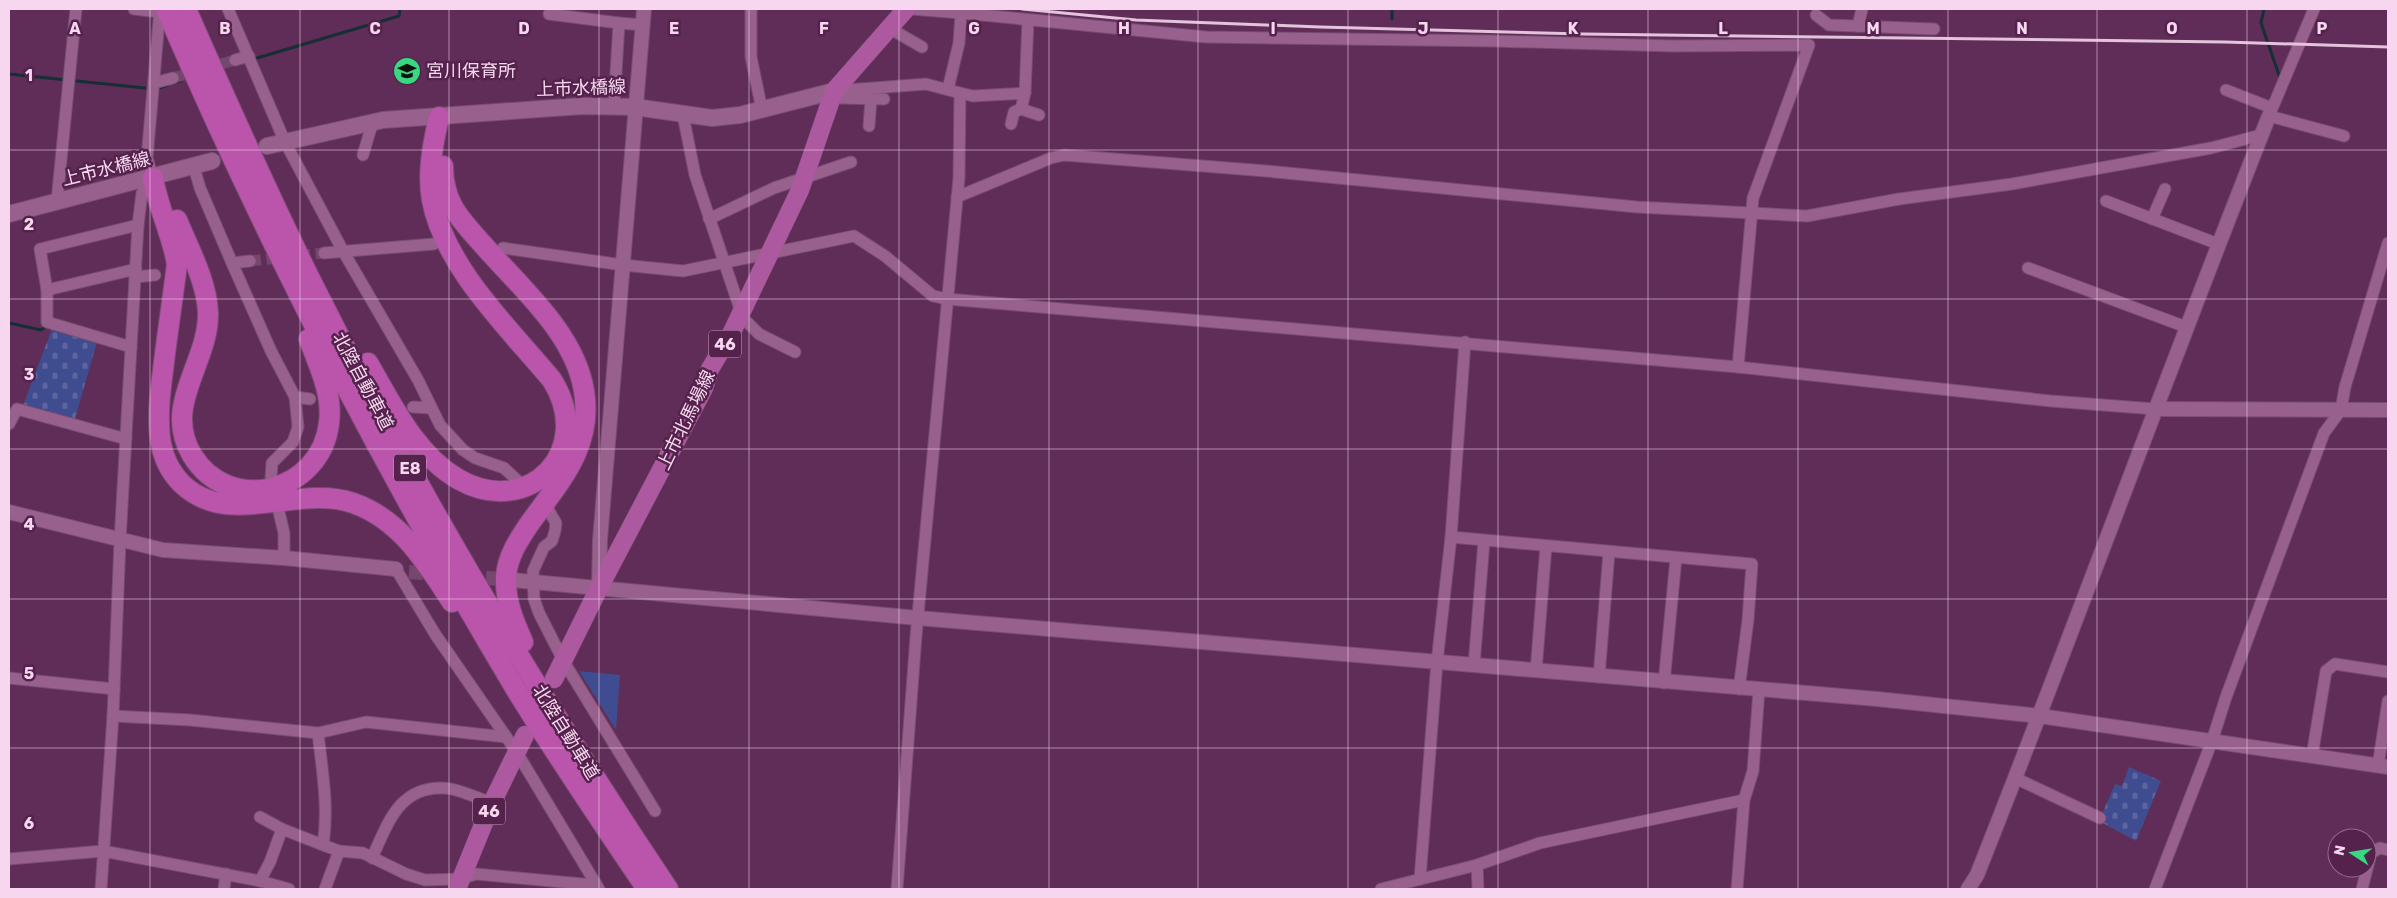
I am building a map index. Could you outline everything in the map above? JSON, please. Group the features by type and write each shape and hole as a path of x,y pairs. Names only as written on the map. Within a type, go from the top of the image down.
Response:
{"highway":[{"name":"北陸自動車道","path":"162,10 184,21 350,358 448,537 582,760 668,889"},
{"name":"北陸自動車道","path":"184,21 206,101 293,283 381,451 518,692 647,889"},
{"path":"152,178 168,199 189,248 204,289 208,313 203,346 182,402 182,423 186,443 199,465 221,482 247,490 278,487 300,475 317,458 329,422 327,389 307,336 220,140 206,101"},
{"path":"271,198 404,424 432,459 456,478 487,490 507,491 535,482 556,461 563,448 567,423 566,410 552,380 478,291 446,245 432,199 432,143 439,117"},
{"path":"439,117 444,145 443,181 452,208 555,326 572,352 579,368 586,412 583,436 572,465 519,538 511,556 506,576 506,588 511,615 531,662 630,831"},
{"path":"152,178 156,197 173,243 177,264 158,417 162,448 172,472 188,489 198,496 225,505 318,497 351,502 384,518 420,555 565,765"}],"main road":[{"name":"上市北馬場線","path":"554,679 599,588 704,388 710,369 732,332 772,252 805,177 834,91 906,9"},
{"name":"上市水橋線","path":"267,146 373,121 583,106 635,107 712,118 740,115 834,91"},
{"name":"上市水橋線","path":"9,214 212,161"},
{"name":"46","path":"459,884 492,804 511,744 524,735"}],"street":[{"path":"57,201 76,9"},
{"path":"101,889 113,716 120,541 138,225 142,193 152,178 147,158 162,10 134,9"},
{"path":"228,9 285,142 343,251 418,380 430,408 440,425 463,450 475,458 504,468 518,480"},
{"path":"599,588 600,540 644,9"},
{"path":"751,9 752,57 762,110"},
{"path":"912,9 1206,37 1494,41 1673,46 1809,45 1753,198 1738,367"},
{"path":"1858,26 1862,9"},
{"path":"1968,889 1977,875 2040,716 2218,244 2270,112 2314,9"},
{"path":"948,89 958,43 961,13"},
{"path":"549,14 643,25"},
{"path":"1816,15 1828,25 1934,29"},
{"path":"1022,109 1028,20"},
{"path":"614,106 619,22"},
{"path":"889,28 922,47"},
{"path":"235,60 249,56"},
{"path":"154,83 172,78"},
{"path":"834,91 926,84 973,96 1024,93"},
{"path":"2226,90 2270,112 2344,136"},
{"path":"834,91 840,98 884,99"},
{"path":"897,889 918,618 957,197 961,140 960,93"},
{"path":"869,126 871,99"},
{"path":"1011,124 1014,112 1022,109 1039,115"},
{"path":"683,115 694,175 744,318 759,334 795,352"},
{"path":"363,155 373,121"},
{"path":"957,197 1051,158 1064,155 1266,171 1627,206 1807,216 1898,199 2012,184 2211,148 2261,135"},
{"path":"710,219 774,188 851,162"},
{"path":"194,167 200,188 232,263 272,352 296,397 298,427 292,442 272,463 271,478"},
{"path":"2152,219 2166,189"},
{"path":"2106,201 2218,244"},
{"path":"131,346 47,322 47,295 40,249 138,225"},
{"path":"503,248 622,265 683,271 854,236 885,256 933,296 948,299 1738,367 2050,401 2155,409 2388,410"},
{"path":"2155,889 2212,741 2226,697 2324,433 2341,410 2345,387 2388,243"},
{"path":"324,253 434,244"},
{"path":"232,263 250,261"},
{"path":"2028,268 2186,327"},
{"path":"47,295 135,273 155,275"},
{"path":"1420,879 1438,662 1451,537 1464,342"},
{"path":"296,397 310,398"},
{"path":"9,424 13,406 126,439"},
{"path":"412,407 430,408"},
{"path":"549,511 556,523 555,532 552,541 544,547 533,571 532,582 539,613 564,662 655,810"},
{"path":"9,512 162,550 284,558 403,570 435,634 511,744 582,857 597,887 476,874 459,884 426,880 406,874 363,853 339,851 282,828 260,816"},
{"path":"279,512 284,533 284,558"},
{"path":"1451,537 1752,564 1748,620 1739,689"},
{"path":"1474,665 1484,541"},
{"path":"1536,671 1546,546"},
{"path":"1599,677 1609,552"},
{"path":"1664,683 1676,558"},
{"path":"512,580 918,618 1664,683 1877,699 2040,716 2383,766 2388,701"},
{"path":"2312,756 2326,671 2335,664 2388,672"},
{"path":"9,678 114,688"},
{"path":"1737,889 1744,800 1753,771 1759,690"},
{"path":"113,716 190,720 318,733 366,722 511,744"},
{"path":"318,733 324,776 325,829 323,844"},
{"path":"2015,778 2100,818"},
{"path":"372,858 393,813 415,792 445,788 492,804"},
{"path":"1381,889 1477,865 1540,843 1744,800"},
{"path":"255,883 270,862 282,828"},
{"path":"2362,889 2371,854 2380,848 2388,850"},
{"path":"9,859 103,851 226,874 255,883 289,889"},
{"path":"325,889 339,851"},
{"path":"1477,865 1478,889"},
{"path":"224,889 226,874"},
{"path":"500,877 500,889"}],"green space":[{"path":"52,329 97,342 74,422 22,408"},
{"path":"579,671 620,675 616,730"},
{"path":"2129,767 2161,781 2136,841 2099,821 2115,784 2122,786"}],"waterway":[{"path":"257,58 399,16 400,9"},
{"path":"1392,9 1392,19"},
{"path":"2264,9 2261,23 2280,78"},
{"path":"221,68 234,64"},
{"path":"9,74 145,88"},
{"path":"174,83 182,80"},
{"path":"159,88 168,85"},
{"path":"9,323 41,330 44,328 44,323"}],"tunnel":[{"path":"173,78 235,60"},
{"path":"250,261 324,253"},
{"path":"409,572 439,574"},
{"path":"465,576 512,580"}],"railway":[{"path":"1022,9 1136,20 1320,27 1583,34 2225,42 2388,47"}],"place":[{"name":"宮川保育所","path":"407,71"}]}
